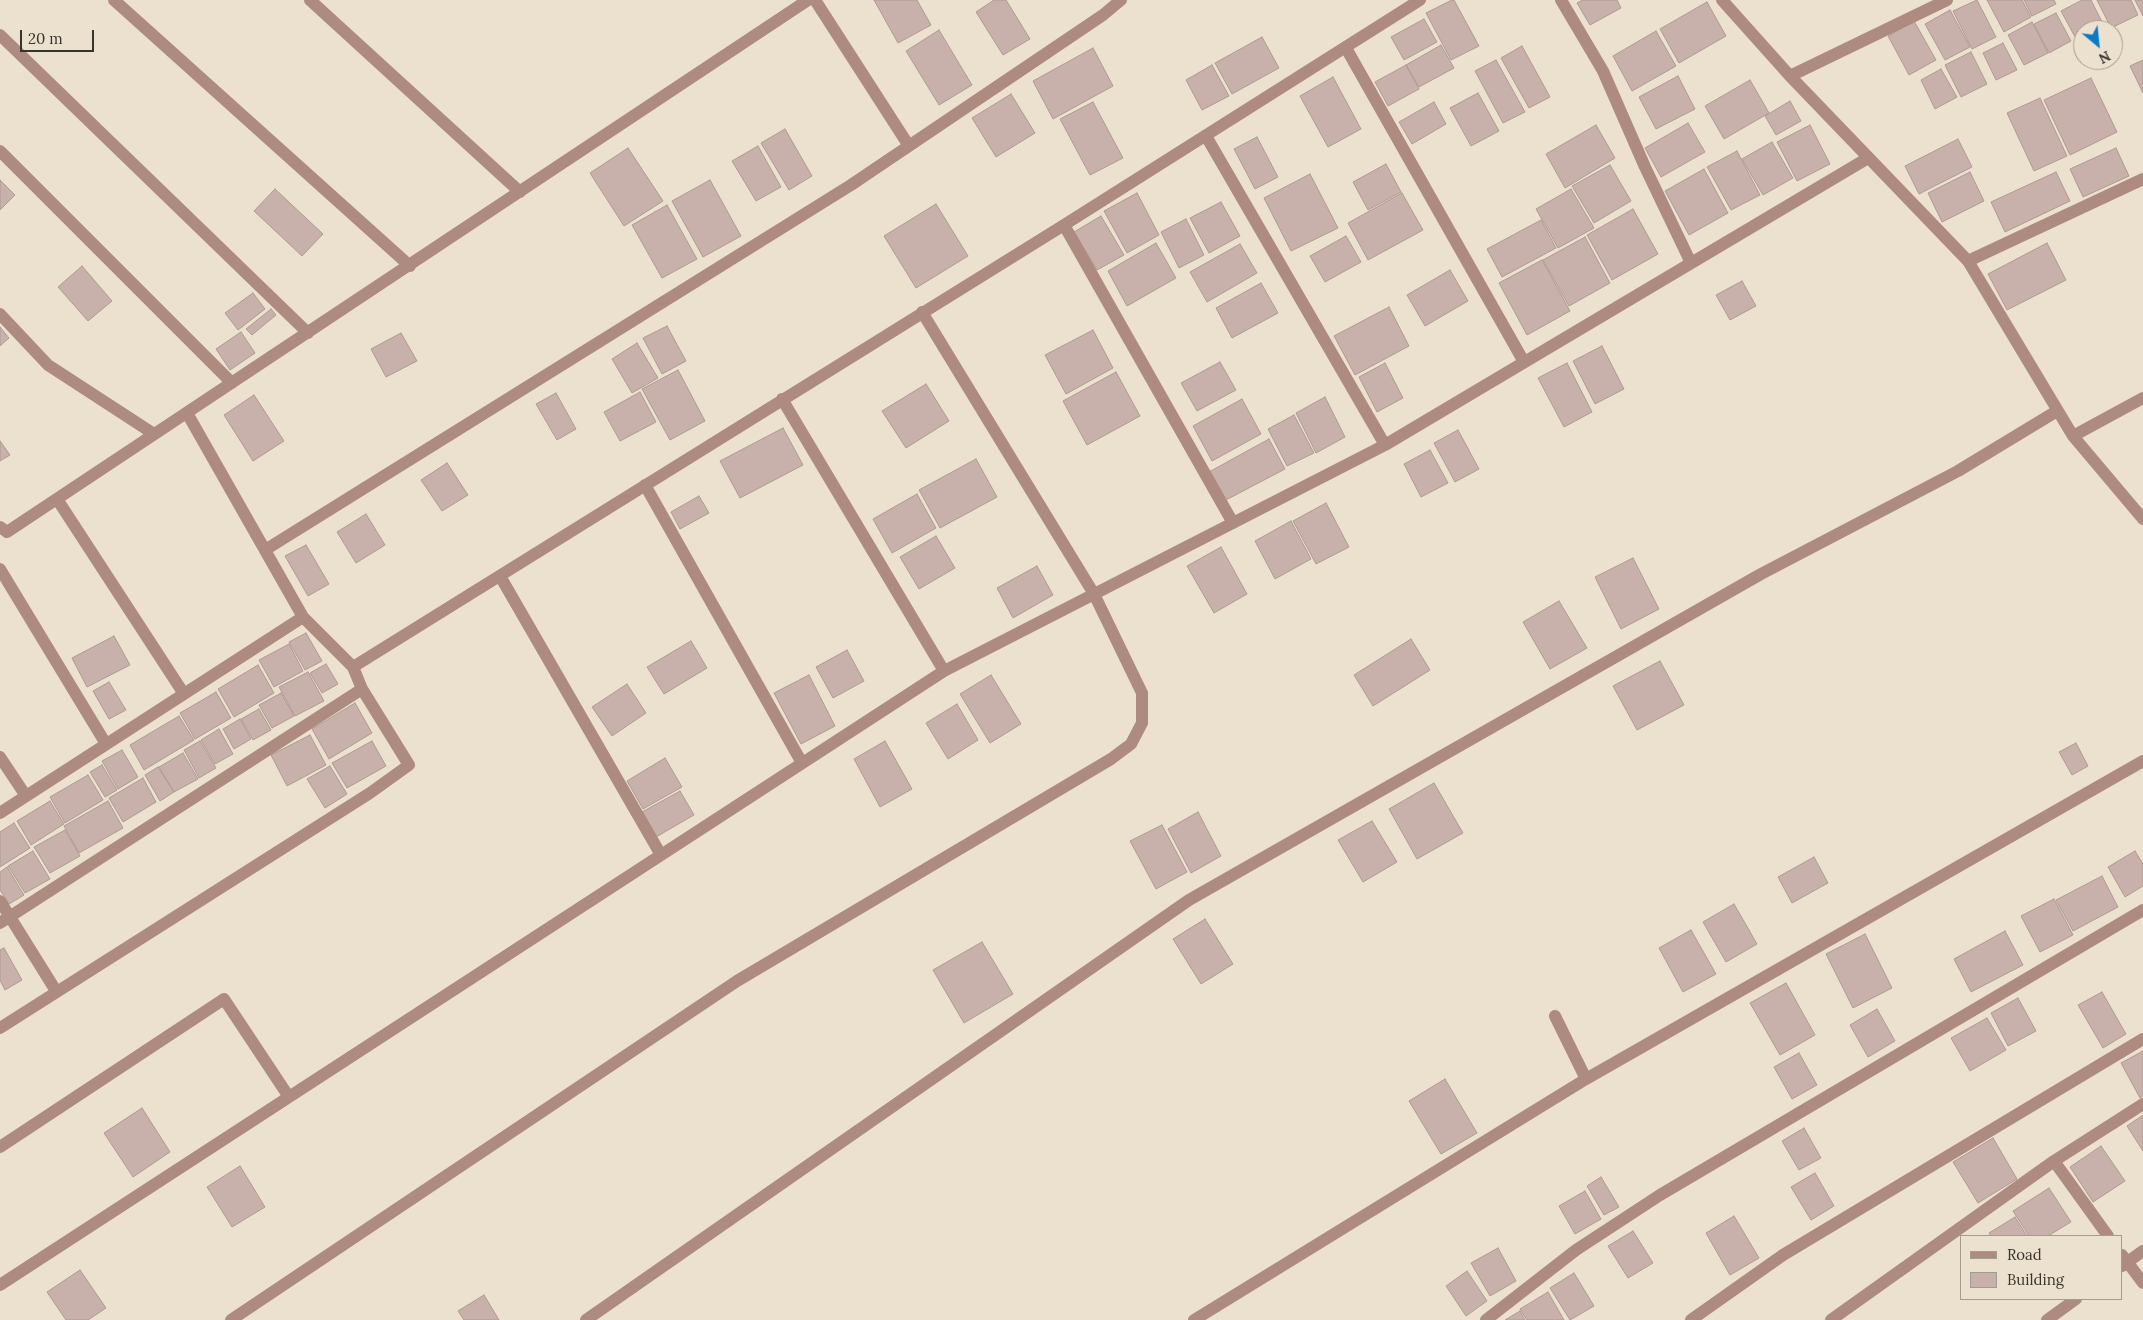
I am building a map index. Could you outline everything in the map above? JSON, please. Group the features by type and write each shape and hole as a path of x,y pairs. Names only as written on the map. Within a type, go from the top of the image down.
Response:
{"street":[{"path":"114,0 410,266"},
{"path":"310,0 520,192"},
{"path":"0,527 7,532 808,0"},
{"path":"815,0 909,146"},
{"path":"265,550 851,185 1103,15 1121,0"},
{"path":"353,667 1064,225 1420,0"},
{"path":"1561,0 1603,71 1645,167 1691,263"},
{"path":"1722,0 1790,76 1968,261 2073,436 2143,519"},
{"path":"1790,76 1947,0"},
{"path":"0,35 308,333"},
{"path":"1346,48 1524,362"},
{"path":"1206,136 1385,445"},
{"path":"0,151 232,383"},
{"path":"0,1285 944,671 1385,445 1868,158"},
{"path":"1968,261 2143,179"},
{"path":"1064,225 1233,523"},
{"path":"231,1320 738,981 1111,759 1131,744 1142,723 1142,693 1094,594 922,312"},
{"path":"0,314 48,365 154,434"},
{"path":"2073,436 2143,398"},
{"path":"782,399 944,671"},
{"path":"586,1320 1189,900 1762,574 1958,471 2057,411"},
{"path":"0,1028 370,793 408,765 362,689 353,667 304,616 187,413"},
{"path":"645,485 802,763"},
{"path":"56,499 184,694"},
{"path":"0,569 106,744"},
{"path":"500,576 661,854"},
{"path":"0,813 304,616"},
{"path":"5,919 362,689"},
{"path":"0,757 26,796"},
{"path":"1194,1320 1586,1079 2143,761"},
{"path":"0,901 5,919 56,991"},
{"path":"1486,1320 1576,1250 1660,1195 2143,910"},
{"path":"0,1147 224,999 289,1097"},
{"path":"1555,1016 1586,1079"},
{"path":"1691,1320 1783,1256 2143,1039"},
{"path":"1831,1320 2054,1161 2143,1104"},
{"path":"2054,1161 2107,1235"},
{"path":"2143,1251 2124,1261 2143,1284"},
{"path":"2047,1320 2075,1300"}],"building":[{"path":"874,0 917,0 931,25 898,43"},
{"path":"994,0 1006,0 1030,39 1003,55 976,12"},
{"path":"1454,0 1479,46 1451,60 1426,13"},
{"path":"1583,0 1617,0 1621,8 1590,25 1577,3"},
{"path":"1977,0 1996,37 1972,49 1953,11"},
{"path":"1987,0 2022,0 2031,17 2004,32"},
{"path":"2024,0 2054,0 2056,4 2032,16"},
{"path":"2082,0 2091,0 2101,20 2073,20 2073,33 2061,11"},
{"path":"2097,0 2131,0 2138,15 2123,22 2123,20 2107,20"},
{"path":"2135,0 2143,0 2143,16"},
{"path":"1707,2 1726,36 1679,63 1660,29"},
{"path":"1950,10 1970,47 1945,60 1925,24"},
{"path":"2056,13 2071,41 2049,53 2034,24"},
{"path":"1424,19 1437,42 1404,60 1391,37"},
{"path":"1914,21 1936,60 1909,75 1888,36"},
{"path":"2032,22 2048,53 2024,65 2008,35"},
{"path":"939,30 972,85 939,105 906,51"},
{"path":"1656,31 1676,66 1632,91 1613,56"},
{"path":"1262,37 1279,68 1232,94 1215,63"},
{"path":"2003,43 2017,70 1996,80 1983,53"},
{"path":"1441,45 1454,68 1419,87 1406,65"},
{"path":"1522,46 1550,97 1529,108 1501,58"},
{"path":"1093,48 1113,86 1053,119 1033,81"},
{"path":"1971,52 1987,84 1961,97 1945,65"},
{"path":"1496,60 1525,112 1503,123 1475,71"},
{"path":"2143,60 2143,93 2130,66"},
{"path":"1212,65 1229,96 1202,110 1186,80"},
{"path":"1406,65 1419,89 1388,106 1375,82"},
{"path":"1941,69 1957,97 1935,109 1921,80"},
{"path":"1678,76 1695,109 1656,129 1639,97"},
{"path":"1333,77 1361,129 1328,147 1300,96"},
{"path":"2091,78 2117,132 2070,155 2044,100"},
{"path":"1750,80 1769,113 1724,139 1705,106"},
{"path":"1478,93 1499,131 1471,146 1450,108"},
{"path":"1011,94 1035,133 996,157 972,118"},
{"path":"2040,98 2067,156 2034,171 2007,113"},
{"path":"1790,101 1801,121 1776,135 1765,116"},
{"path":"1093,102 1123,158 1090,175 1060,119"},
{"path":"1434,102 1446,124 1412,144 1399,122"},
{"path":"1688,123 1705,152 1661,177 1645,148"},
{"path":"1596,125 1615,158 1565,188 1546,154"},
{"path":"1810,125 1830,164 1797,181 1777,142"},
{"path":"785,129 812,176 789,190 761,143"},
{"path":"1257,137 1278,177 1255,189 1234,149"},
{"path":"1958,139 1972,167 1919,194 1905,166"},
{"path":"1772,142 1793,178 1763,195 1742,159"},
{"path":"758,146 781,187 756,201 732,161"},
{"path":"628,148 663,201 624,226 590,173"},
{"path":"2116,148 2129,176 2083,197 2070,169"},
{"path":"1737,151 1760,195 1731,210 1707,167"},
{"path":"1386,164 1401,192 1368,210 1353,182"},
{"path":"1610,165 1631,201 1594,223 1572,186"},
{"path":"1704,169 1728,213 1689,235 1665,191"},
{"path":"1970,172 1984,201 1942,222 1928,193"},
{"path":"2056,172 2070,201 2005,232 1991,202"},
{"path":"1310,174 1338,228 1291,251 1264,198"},
{"path":"0,180 15,195 0,210"},
{"path":"710,180 741,236 703,257 672,201"},
{"path":"275,189 323,234 302,256 254,211"},
{"path":"1571,189 1594,228 1558,248 1536,209"},
{"path":"1137,193 1159,235 1127,253 1104,211"},
{"path":"1402,193 1423,230 1368,260 1348,223"},
{"path":"1221,202 1240,236 1209,253 1190,218"},
{"path":"936,204 968,256 916,288 884,236"},
{"path":"667,205 697,259 662,278 632,225"},
{"path":"1633,209 1658,254 1612,280 1587,235"},
{"path":"1101,216 1124,255 1097,270 1074,232"},
{"path":"1186,219 1204,255 1179,268 1161,232"},
{"path":"1541,220 1556,248 1502,277 1487,249"},
{"path":"1346,236 1361,262 1325,282 1310,256"},
{"path":"1585,237 1610,283 1569,306 1543,260"},
{"path":"1156,243 1176,278 1127,306 1108,271"},
{"path":"2047,243 2066,280 2007,310 1988,274"},
{"path":"1240,244 1257,273 1207,302 1190,272"},
{"path":"1542,260 1570,311 1527,335 1499,283"},
{"path":"82,266 112,301 88,321 58,287"},
{"path":"1450,270 1468,301 1425,326 1407,295"},
{"path":"1742,281 1756,306 1730,320 1716,295"},
{"path":"1261,283 1278,313 1232,338 1216,308"},
{"path":"253,293 265,309 238,330 225,313"},
{"path":"1389,307 1409,346 1355,375 1334,336"},
{"path":"271,309 276,315 252,335 246,329"},
{"path":"667,326 686,361 662,374 643,338"},
{"path":"0,327 9,338 0,346"},
{"path":"1093,330 1113,368 1066,394 1045,355"},
{"path":"241,332 255,353 230,370 216,349"},
{"path":"401,333 417,361 386,377 371,349"},
{"path":"637,343 658,378 632,393 612,359"},
{"path":"1602,346 1624,389 1595,404 1573,361"},
{"path":"1220,362 1236,390 1197,411 1181,383"},
{"path":"1385,363 1403,398 1377,412 1359,377"},
{"path":"1567,363 1592,412 1564,427 1538,378"},
{"path":"678,370 705,421 670,440 642,389"},
{"path":"1116,372 1140,416 1087,445 1063,401"},
{"path":"926,384 949,421 906,448 882,411"},
{"path":"640,392 656,422 620,441 604,412"},
{"path":"556,393 576,429 557,440 536,404"},
{"path":"254,395 284,441 253,461 224,415"},
{"path":"1325,397 1345,437 1316,453 1296,413"},
{"path":"1242,399 1261,434 1212,461 1193,426"},
{"path":"1294,415 1314,453 1287,466 1268,429"},
{"path":"783,428 803,465 740,498 720,461"},
{"path":"1458,430 1479,469 1455,482 1434,443"},
{"path":"1269,439 1285,469 1224,501 1209,472"},
{"path":"0,441 10,455 0,461"},
{"path":"1430,450 1448,483 1421,497 1404,464"},
{"path":"976,459 997,497 940,528 919,490"},
{"path":"447,463 468,495 442,511 421,480"},
{"path":"917,494 936,528 892,553 873,519"},
{"path":"699,496 709,513 680,529 671,512"},
{"path":"1326,503 1349,547 1316,564 1293,521"},
{"path":"366,514 385,545 356,563 337,532"},
{"path":"1291,521 1311,559 1275,579 1255,541"},
{"path":"936,536 955,568 919,589 900,557"},
{"path":"306,545 329,584 308,596 285,556"},
{"path":"1221,547 1247,594 1214,613 1187,566"},
{"path":"1633,558 1659,609 1621,629 1595,577"},
{"path":"1037,566 1053,595 1013,618 997,588"},
{"path":"1559,601 1587,648 1550,669 1523,622"},
{"path":"306,633 322,661 305,670 289,642"},
{"path":"114,636 130,665 87,687 72,658"},
{"path":"1411,639 1430,670 1373,706 1354,675"},
{"path":"691,641 707,668 664,694 647,667"},
{"path":"289,644 303,671 274,687 259,660"},
{"path":"847,650 864,681 833,698 816,667"},
{"path":"1660,661 1684,705 1637,730 1613,686"},
{"path":"326,664 338,684 322,693 310,673"},
{"path":"258,665 274,693 234,717 218,689"},
{"path":"308,672 324,701 295,716 279,687"},
{"path":"809,675 835,726 801,744 774,693"},
{"path":"991,675 1021,724 990,743 960,694"},
{"path":"109,682 126,710 109,719 93,691"},
{"path":"627,684 646,713 612,736 592,707"},
{"path":"216,692 231,718 195,739 180,713"},
{"path":"281,693 294,716 272,728 259,705"},
{"path":"355,703 372,733 329,759 312,729"},
{"path":"957,704 978,740 948,759 926,723"},
{"path":"259,709 271,730 253,740 241,719"},
{"path":"179,716 194,740 144,770 130,745"},
{"path":"240,719 251,739 234,749 223,729"},
{"path":"219,729 233,754 215,764 201,740"},
{"path":"310,735 326,765 287,786 271,755"},
{"path":"200,741 216,768 199,778 184,750"},
{"path":"372,741 386,766 347,788 332,763"},
{"path":"885,741 912,789 880,807 854,759"},
{"path":"2076,743 2088,766 2072,775 2059,752"},
{"path":"122,750 138,777 118,789 102,761"},
{"path":"183,753 198,779 174,792 159,767"},
{"path":"665,758 682,787 643,809 627,781"},
{"path":"102,765 117,790 105,797 90,772"},
{"path":"330,766 347,794 325,808 307,779"},
{"path":"158,767 174,792 160,801 145,775"},
{"path":"88,775 103,800 65,823 50,797"},
{"path":"143,778 156,802 123,822 109,798"},
{"path":"1434,783 1463,833 1417,859 1389,809"},
{"path":"680,791 694,815 656,837 642,812"},
{"path":"50,801 64,824 31,845 17,821"},
{"path":"108,801 123,828 79,853 64,826"},
{"path":"1198,812 1221,856 1191,873 1168,829"},
{"path":"1372,821 1397,862 1363,882 1338,840"},
{"path":"14,823 30,848 0,867 0,832"},
{"path":"1162,825 1187,872 1156,889 1130,841"},
{"path":"65,830 80,856 50,873 34,847"},
{"path":"33,851 50,879 25,893 8,866"},
{"path":"2135,851 2143,864 2143,886 2125,897 2108,867"},
{"path":"1814,857 1828,883 1792,903 1778,877"},
{"path":"7,867 24,895 9,904 0,890 0,872"},
{"path":"2102,876 2118,907 2073,931 2056,900"},
{"path":"2054,899 2073,935 2040,952 2021,916"},
{"path":"1734,904 1757,944 1726,962 1703,922"},
{"path":"1205,919 1233,964 1201,984 1173,939"},
{"path":"1691,930 1716,974 1683,992 1659,948"},
{"path":"2005,931 2023,965 1971,992 1954,959"},
{"path":"1865,934 1892,988 1853,1008 1826,954"},
{"path":"982,942 1013,994 964,1023 933,970"},
{"path":"4,948 22,980 5,990 0,980 0,950"},
{"path":"1786,983 1815,1035 1780,1055 1750,1003"},
{"path":"2102,992 2126,1034 2103,1048 2078,1005"},
{"path":"2018,998 2036,1031 2008,1046 1991,1013"},
{"path":"1877,1009 1895,1041 1868,1057 1850,1025"},
{"path":"1987,1018 2006,1050 1970,1071 1951,1038"},
{"path":"2143,1051 2143,1096 2140,1098 2121,1063"},
{"path":"1799,1053 1817,1085 1792,1099 1774,1067"},
{"path":"1445,1079 1477,1133 1441,1154 1409,1101"},
{"path":"142,1108 170,1152 133,1177 104,1133"},
{"path":"2143,1115 2143,1151 2127,1126"},
{"path":"1804,1128 1821,1158 1799,1170 1782,1141"},
{"path":"1993,1138 2017,1179 1978,1203 1953,1162"},
{"path":"2101,1146 2125,1181 2093,1202 2070,1167"},
{"path":"240,1166 265,1207 232,1227 207,1187"},
{"path":"1815,1173 1834,1206 1811,1220 1791,1187"},
{"path":"1601,1177 1619,1207 1604,1215 1587,1186"},
{"path":"2049,1188 2071,1222 2050,1235 2028,1235 2013,1211"},
{"path":"1585,1191 1601,1219 1575,1234 1559,1206"},
{"path":"1734,1216 1759,1258 1730,1275 1706,1233"},
{"path":"2015,1217 2026,1235 1990,1235 1989,1233"},
{"path":"1633,1231 1653,1263 1628,1278 1608,1246"},
{"path":"1498,1248 1516,1281 1490,1296 1471,1263"},
{"path":"80,1270 106,1308 88,1320 66,1320 47,1292"},
{"path":"1467,1271 1487,1301 1466,1316 1446,1286"},
{"path":"1574,1273 1594,1306 1570,1320 1550,1288"},
{"path":"1548,1292 1564,1320 1527,1320 1520,1309"},
{"path":"484,1295 499,1320 464,1320 458,1311"},
{"path":"1520,1311 1525,1320 1505,1320"}]}
